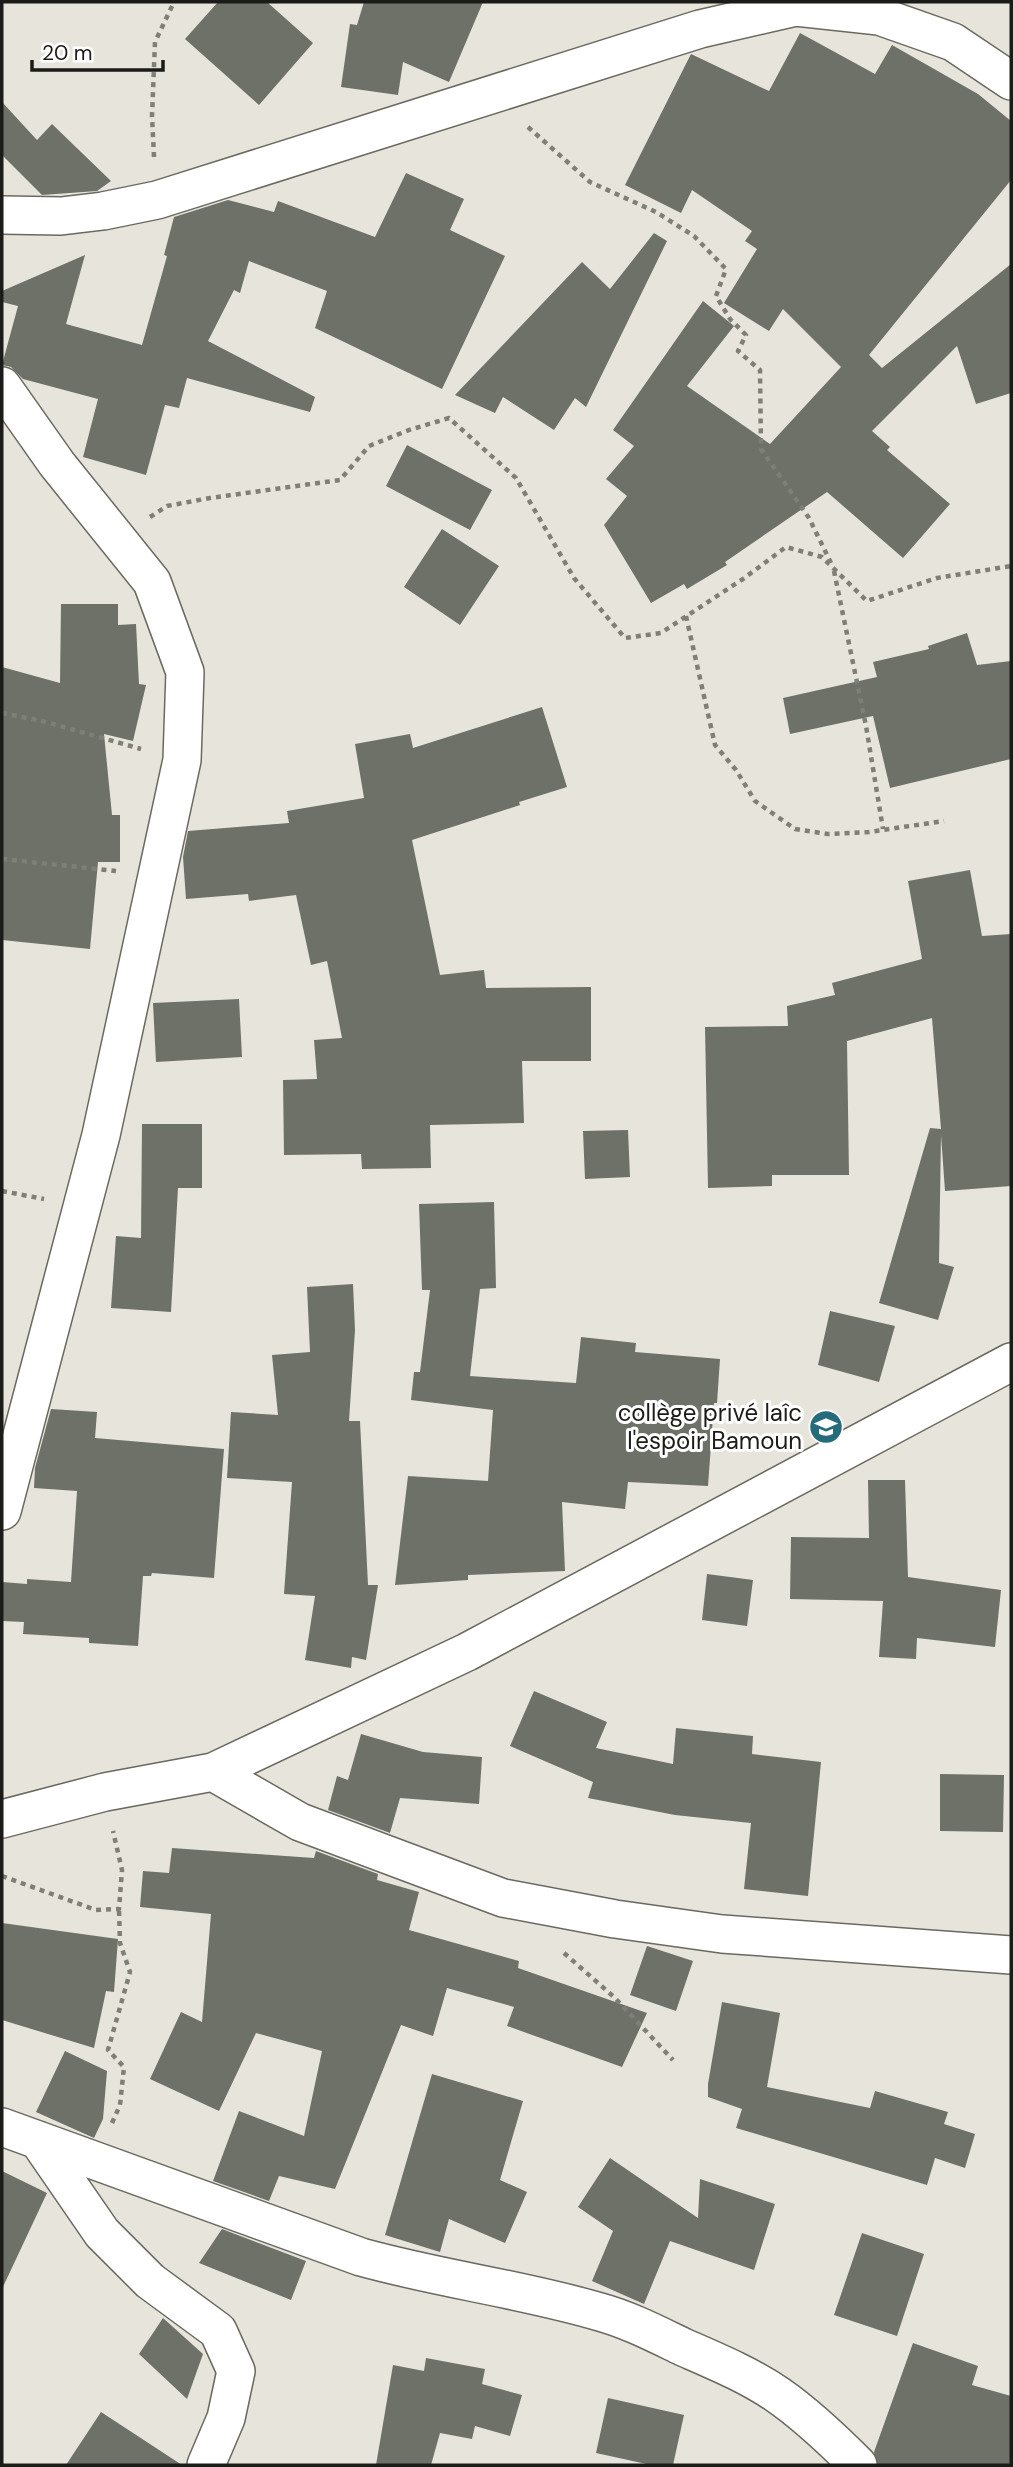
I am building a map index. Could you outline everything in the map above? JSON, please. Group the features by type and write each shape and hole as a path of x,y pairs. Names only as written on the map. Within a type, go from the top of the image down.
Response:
{"street":[{"path":"2,215 61,216 157,200 699,29 796,7 879,16 953,42 1011,81"},
{"path":"2,386 57,464 152,582 185,671 183,760 101,1135 2,1511"},
{"path":"2,1819 105,1792 213,1772 467,1652 1011,1362"},
{"path":"213,1772 300,1822 503,1898 615,1919 722,1934 1011,1955"},
{"path":"2,2127 361,2258 566,2303 601,2312 647,2329 777,2394 830,2436 858,2465"},
{"path":"38,2140 102,2233 150,2281 218,2331 236,2371 226,2418 206,2465"}],"path":[{"path":"157,200 152,116 155,42 174,2"},
{"path":"485,95 544,139 590,182 656,212 694,236 726,269 716,296 730,319 746,335 738,351 760,370 761,449 809,518 833,568 866,726 883,830"},
{"path":"117,539 167,506 340,481 369,446 449,418 516,478 574,578 625,638 661,633 786,547 822,557 867,601 937,578 1011,566"},
{"path":"686,616 715,745 736,770 755,801 795,829 828,834 883,830 944,821"},
{"path":"2,713 46,722 183,760"},
{"path":"2,859 157,875"},
{"path":"94,2160 120,2105 124,2067 108,2050 130,1972 120,1943 122,1870 105,1792"},
{"path":"2,1876 96,1910 120,1909"},
{"path":"563,1952 614,1997 673,2060"}],"building":[{"path":"218,2 267,2 313,43 259,105 185,39"},
{"path":"364,2 483,2 449,82 403,62 398,95 341,87 350,24 357,25"},
{"path":"800,33 875,74 892,45 978,94 1011,121 1011,180 869,355 882,368 1011,264 1011,393 976,404 957,346 872,431 890,447 887,450 950,504 903,558 827,492 725,562 727,565 687,589 684,584 651,603 604,525 627,496 606,479 634,446 613,430 703,301 734,326 687,386 770,444 841,367 783,309 769,331 724,303 757,249 745,241 752,231 692,190 681,213 625,185 691,54 769,91"},
{"path":"2,102 37,140 52,124 111,181 97,191 42,195 2,155"},
{"path":"406,173 464,199 450,230 505,256 442,389 315,328 327,291 249,261 240,293 234,290 208,341 315,397 310,412 187,378 179,408 165,405 146,475 83,457 98,399 23,379 11,367 2,365 18,306 2,302 2,291 85,255 66,324 142,345 167,256 164,255 174,217 228,200 274,212 278,201 375,237"},
{"path":"654,233 667,241 586,407 575,398 554,430 503,397 495,413 455,395 582,262 610,289"},
{"path":"407,445 492,490 470,530 386,486"},
{"path":"442,529 499,566 460,625 404,587"},
{"path":"61,604 118,604 118,625 136,624 139,684 146,685 133,741 104,734 112,815 120,815 120,862 98,862 90,949 2,940 2,667 60,683"},
{"path":"967,633 977,665 1011,661 1011,759 890,788 873,716 790,734 783,698 877,677 873,662 929,649 928,646"},
{"path":"542,707 567,787 412,840 440,975 484,970 486,988 591,987 591,1061 522,1061 524,1123 430,1125 431,1168 362,1169 361,1154 284,1155 283,1080 317,1079 314,1040 342,1038 327,961 311,965 296,895 249,901 248,894 186,899 183,857 188,831 289,823 287,811 364,798 355,744 410,734 413,748"},
{"path":"970,870 982,936 1011,934 1011,1186 945,1191 941,1135 939,1263 954,1267 938,1320 879,1303 930,1128 941,1129 932,1018 847,1041 849,1175 772,1175 772,1186 708,1188 705,1027 788,1026 787,1006 835,995 832,983 922,959 908,881"},
{"path":"239,999 242,1057 156,1062 153,1003"},
{"path":"142,1124 202,1124 202,1188 178,1188 171,1312 111,1308 116,1236 141,1238"},
{"path":"628,1130 630,1177 585,1179 583,1131"},
{"path":"494,1202 496,1288 480,1289 470,1376 576,1383 581,1337 636,1343 635,1352 720,1359 708,1486 628,1482 625,1509 562,1502 565,1571 468,1575 468,1580 395,1585 408,1476 488,1481 493,1410 411,1400 414,1372 420,1372 430,1290 422,1290 419,1204"},
{"path":"353,1284 355,1330 349,1421 360,1421 368,1585 378,1585 366,1660 352,1657 351,1668 305,1660 315,1596 284,1594 292,1482 227,1478 231,1412 278,1415 272,1355 310,1352 307,1287"},
{"path":"830,1311 895,1326 879,1382 818,1365"},
{"path":"51,1409 97,1412 95,1438 224,1449 214,1578 152,1573 151,1576 143,1576 138,1646 89,1643 89,1638 23,1634 24,1622 2,1621 2,1582 27,1584 27,1579 71,1582 77,1491 34,1488 35,1468"},
{"path":"868,1480 905,1480 908,1577 1001,1590 995,1647 917,1638 916,1659 879,1657 883,1601 790,1599 791,1537 869,1538"},
{"path":"707,1574 753,1580 747,1626 702,1620"},
{"path":"534,1691 607,1722 596,1748 673,1764 676,1728 753,1736 752,1754 821,1762 808,1896 744,1889 751,1823 675,1815 588,1798 593,1782 510,1746"},
{"path":"361,1734 423,1752 482,1757 479,1804 400,1798 390,1833 328,1810 337,1776 348,1780"},
{"path":"940,1774 1004,1775 1003,1832 940,1831"},
{"path":"172,1848 314,1858 316,1851 378,1874 377,1880 419,1892 409,1930 519,1961 518,1968 647,2013 622,2067 507,2026 514,2007 447,1988 433,2036 401,2025 335,2189 279,2176 269,2201 213,2181 239,2111 304,2136 322,2051 256,2033 219,2111 150,2079 181,2012 202,2022 211,1914 140,1907 143,1871 169,1873"},
{"path":"2,1923 118,1939 114,1992 106,1991 94,2048 2,2020"},
{"path":"647,1946 693,1961 676,2011 630,1995"},
{"path":"722,2002 780,2013 767,2087 870,2108 875,2091 948,2112 944,2124 975,2134 965,2168 935,2158 927,2185 736,2128 742,2109 708,2097"},
{"path":"65,2051 107,2071 103,2119 94,2138 36,2112"},
{"path":"432,2074 523,2101 500,2180 527,2192 505,2243 449,2219 440,2252 385,2235"},
{"path":"610,2158 698,2218 700,2179 775,2204 754,2270 670,2241 644,2304 592,2281 613,2231 578,2207"},
{"path":"2,2171 47,2193 2,2289"},
{"path":"222,2229 306,2261 291,2300 199,2263"},
{"path":"862,2233 924,2254 897,2336 834,2315"},
{"path":"163,2318 203,2354 187,2399 139,2354"},
{"path":"913,2343 978,2366 972,2385 1011,2396 1011,2465 878,2465 874,2452"},
{"path":"426,2358 485,2369 482,2384 522,2395 510,2436 475,2426 472,2439 440,2433 431,2465 376,2465 393,2365 424,2371"},
{"path":"608,2398 684,2415 673,2465 651,2465 596,2453"},
{"path":"101,2412 182,2465 66,2465"}],"place":[{"name":"collège privé laîc l'espoir Bamoun","path":"826,1427"}]}
